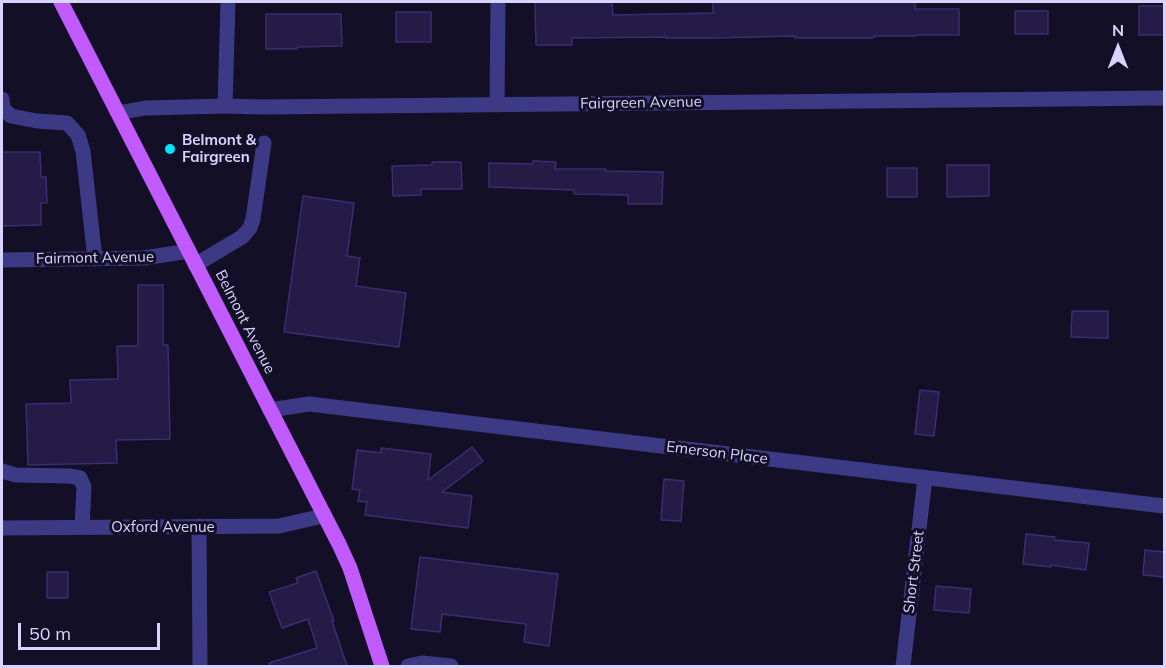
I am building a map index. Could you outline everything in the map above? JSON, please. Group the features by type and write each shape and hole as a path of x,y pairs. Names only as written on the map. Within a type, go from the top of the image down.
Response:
{"main road":[{"name":"Belmont Avenue","path":"61,2 350,568 382,666"}],"street":[{"path":"225,106 228,2"},
{"path":"497,105 498,2"},
{"name":"Fairgreen Avenue","path":"118,113 145,108 225,106 1164,98"},
{"path":"2,99 3,109 11,116 67,123 78,135 95,259"},
{"path":"192,258 242,237 250,228 264,143"},
{"name":"Fairmont Avenue","path":"2,260 192,258"},
{"name":"Emerson Place","path":"270,410 309,404 1164,506"},
{"path":"2,471 16,475 80,478 84,487 82,527"},
{"name":"Short Street","path":"903,666 925,478"},
{"name":"Oxford Avenue","path":"2,528 279,526 323,516"},
{"path":"199,526 200,666"},
{"path":"408,666 422,663 451,666"}],"building":[{"path":"535,2 612,2 613,15 713,13 713,2 915,2 915,9 959,9 959,35 874,36 874,38 795,38 795,36 572,38 572,45 536,45"},
{"path":"1139,6 1164,6 1164,35 1139,35"},
{"path":"1015,11 1048,11 1048,34 1015,34"},
{"path":"396,12 431,12 431,42 396,42"},
{"path":"266,14 341,14 342,46 266,49"},
{"path":"2,152 40,152 41,177 46,177 47,203 41,203 41,225 2,226"},
{"path":"533,161 556,162 555,169 663,172 662,204 628,204 628,195 574,194 574,190 489,187 489,163 533,164"},
{"path":"432,162 461,162 462,189 421,189 421,195 393,196 392,166 432,165"},
{"path":"947,165 989,165 989,196 947,197"},
{"path":"887,168 917,168 917,197 887,197"},
{"path":"303,196 354,203 347,256 360,258 356,286 406,293 399,347 284,332"},
{"path":"138,285 163,285 163,345 168,345 170,439 116,440 117,463 28,465 26,404 71,403 70,380 118,379 117,346 138,346"},
{"path":"1072,311 1108,311 1108,338 1071,337"},
{"path":"920,390 939,392 934,436 915,434"},
{"path":"472,447 483,461 442,492 472,496 468,528 365,515 367,502 358,501 360,490 352,489 357,450 381,453 381,448 431,454 428,480"},
{"path":"664,479 684,481 681,521 661,520"},
{"path":"1026,534 1055,537 1054,540 1089,543 1086,570 1023,564"},
{"path":"1145,550 1164,552 1164,577 1143,575"},
{"path":"420,557 558,574 549,646 524,642 526,624 442,614 440,632 411,629"},
{"path":"316,571 347,666 270,666 269,663 317,648 308,619 282,628 269,592 298,583 296,578"},
{"path":"47,572 68,572 68,598 47,598"},
{"path":"936,586 971,589 969,613 934,610"}],"place":[{"name":"Belmont & Fairgreen","path":"170,149"}]}
